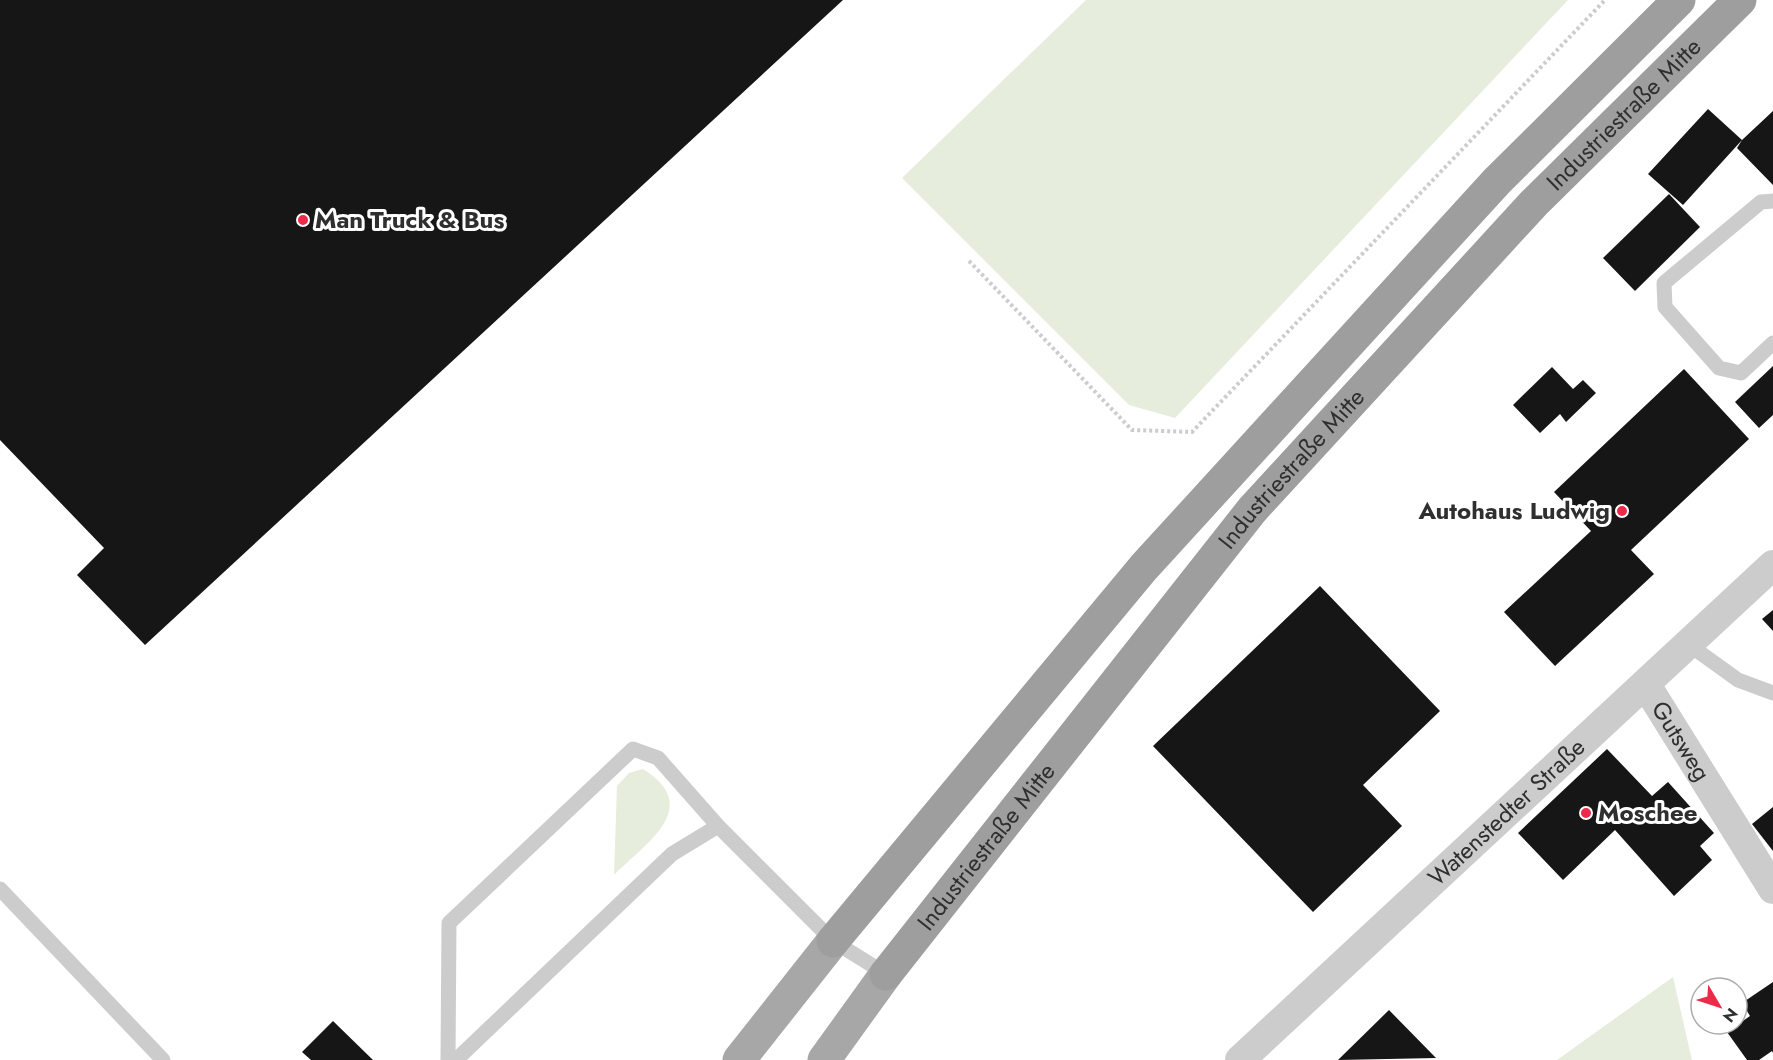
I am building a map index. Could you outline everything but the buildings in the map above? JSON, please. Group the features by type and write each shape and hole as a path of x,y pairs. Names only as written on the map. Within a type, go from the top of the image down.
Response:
{"highway":[{"name":"Industriestraße Mitte","path":"833,941 1144,567 1497,181 1679,0"},
{"name":"Industriestraße Mitte","path":"886,974 1252,510 1534,203 1740,0"}],"main road":[{"name":"Industriestraße Mitte","path":"739,1060 833,941"},
{"name":"Industriestraße Mitte","path":"824,1060 886,974"}],"street":[{"name":"Watenstedter Straße","path":"1240,1060 1773,565"},
{"name":"Gutsweg","path":"1646,685 1773,889"}],"lane":[{"path":"1773,201 1761,202 1664,283 1665,307 1719,368 1741,373 1773,343"},
{"path":"1688,644 1738,680 1773,693"},
{"path":"448,1060 448,923 633,749 658,758 718,826 833,941 886,974"},
{"path":"456,1060 672,854 718,826"},
{"path":"0,889 163,1060"}],"path":[{"path":"969,261 1132,430 1192,432 1605,0"}],"green space":[{"path":"1086,0 1568,0 1175,418 1129,405 902,178"},
{"path":"643,769 661,783 669,797 669,811 653,837 614,875 617,786 629,773"},
{"path":"1673,977 1692,1060 1557,1060"}],"place":[{"name":"Man Truck & Bus","path":"303,220"},
{"name":"Autohaus Ludwig","path":"1622,511"},
{"name":"Moschee","path":"1586,813"}]}
